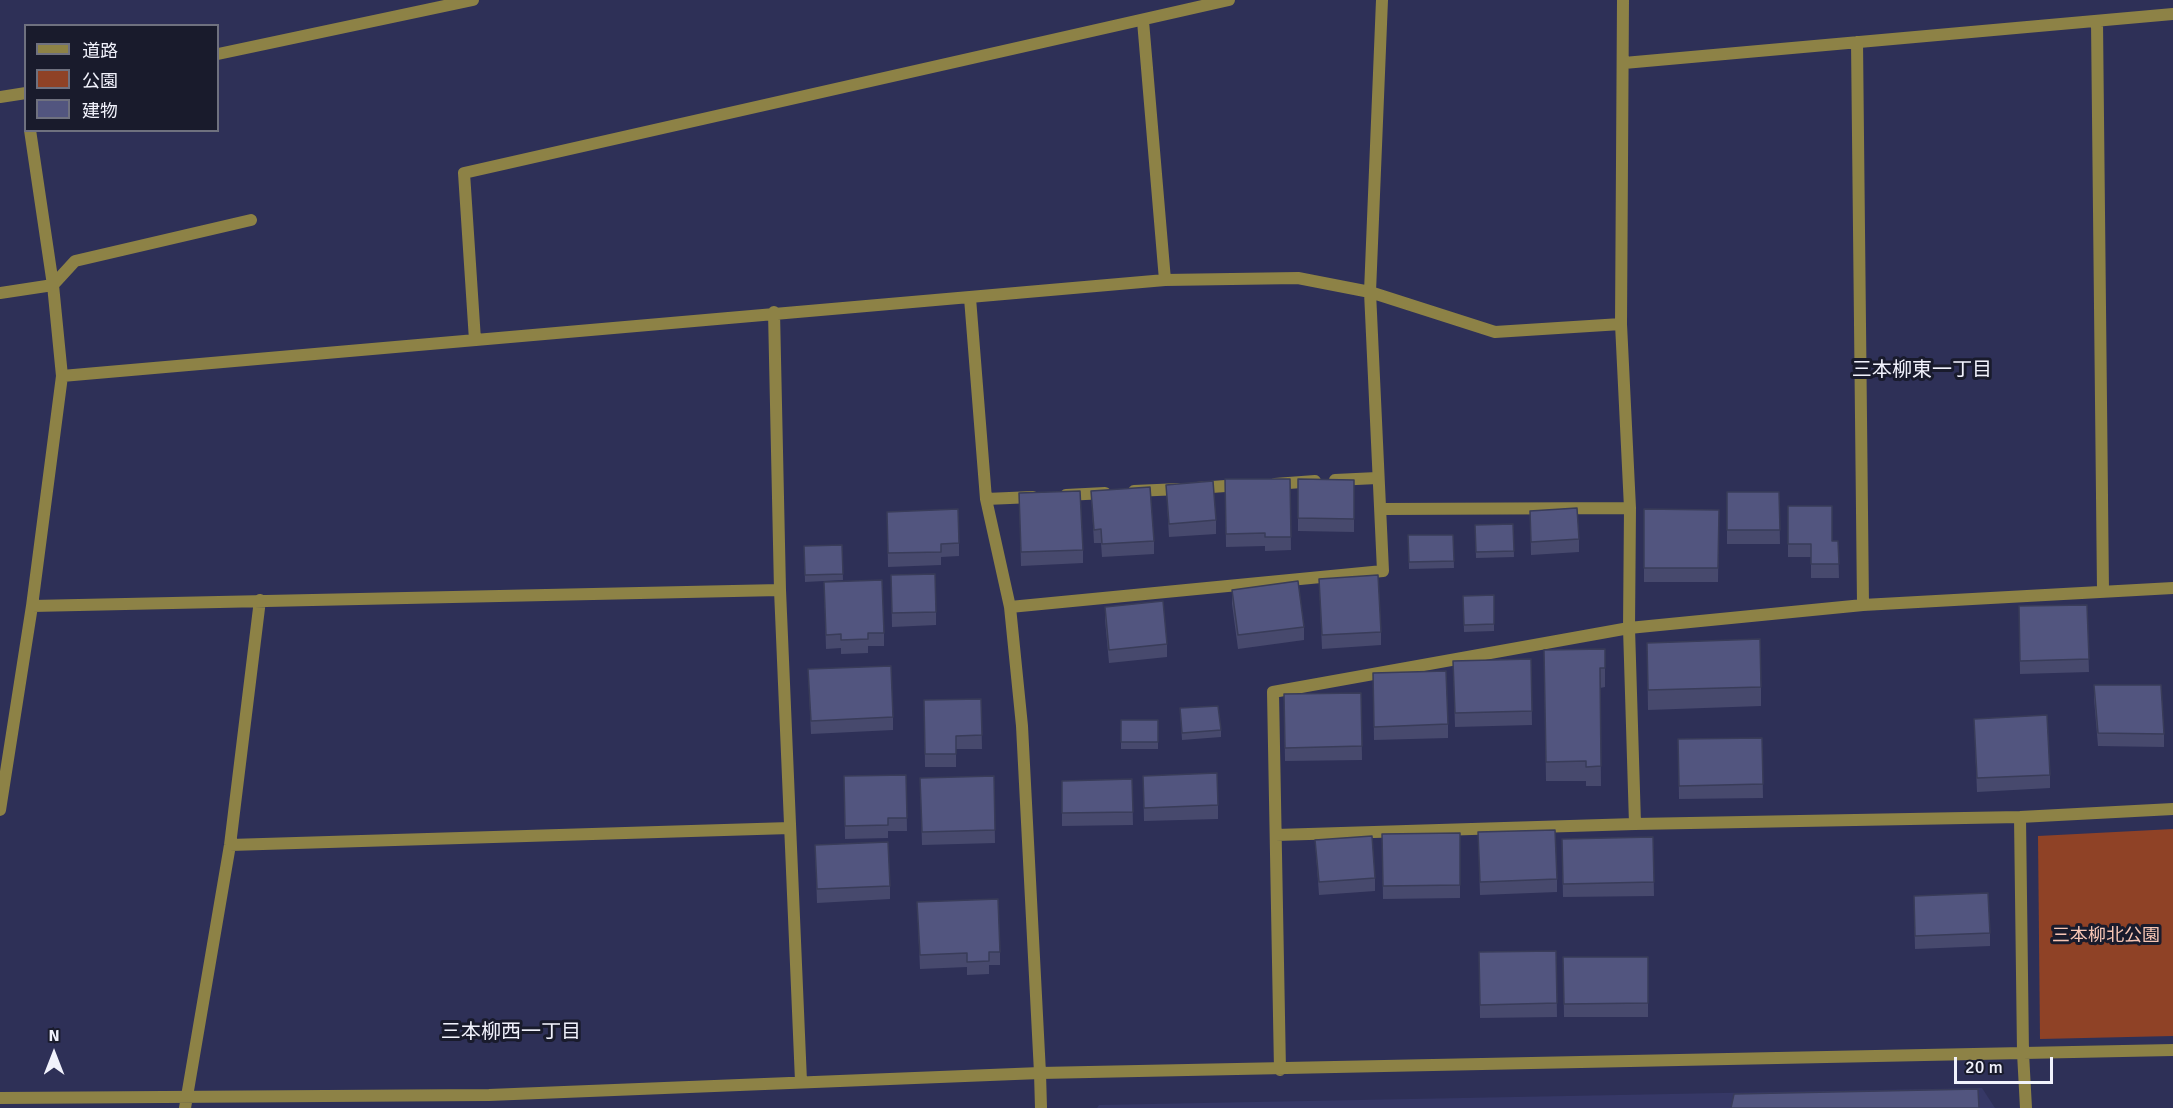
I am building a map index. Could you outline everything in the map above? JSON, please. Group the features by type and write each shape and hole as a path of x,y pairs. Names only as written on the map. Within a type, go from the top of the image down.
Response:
{"street":[{"path":"219,54 473,0"},
{"path":"475,340 464,173 1229,0"},
{"path":"1010,607 1383,571 1382,510 1377,478 1370,292 1382,0"},
{"path":"1623,0 1621,324 1630,508 1629,628 1635,824"},
{"path":"1624,63 2173,14"},
{"path":"1143,21 1165,280"},
{"path":"2097,22 2103,591"},
{"path":"1857,42 1863,605"},
{"path":"0,98 24,96"},
{"path":"0,810 32,606 62,376 53,285 30,132"},
{"path":"0,293 53,285 75,261 251,220"},
{"path":"62,376 774,312 970,298 1165,280 1298,278 1370,292 1495,332 1621,324"},
{"path":"970,298 986,499 1010,607 1022,726 1041,1108"},
{"path":"774,312 780,590 801,1081"},
{"path":"986,499 1377,478"},
{"path":"1382,510 1630,508"},
{"path":"1280,1070 1273,692 1629,628 1863,605 2173,588"},
{"path":"32,606 780,590"},
{"path":"185,1108 230,845 260,600"},
{"path":"1276,835 1635,824 2019,817 2173,809"},
{"path":"2019,817 2026,1108"},
{"path":"230,845 790,828"},
{"path":"0,1098 187,1095 489,1095 1040,1073 1280,1070 2173,1050"},
{"path":"489,1095 489,1108"}],"shaded area":[{"path":"1982,1088 1995,1108 1097,1108 1099,1105"}],"green space":[{"name":"三本柳北公園","path":"2173,829 2173,1036 2040,1039 2038,836"}],"building":[{"path":"1225,479 1290,479 1291,537 1265,537 1265,533 1226,534"},
{"path":"1298,479 1354,480 1354,519 1298,518"},
{"path":"1213,481 1216,520 1169,524 1166,485"},
{"path":"1150,487 1154,541 1102,544 1101,529 1094,530 1091,491"},
{"path":"1080,491 1083,550 1021,552 1019,493"},
{"path":"1727,492 1779,492 1780,530 1727,530"},
{"path":"1788,506 1832,506 1832,541 1838,541 1839,564 1811,564 1811,544 1788,544"},
{"path":"1577,508 1579,539 1531,542 1530,511"},
{"path":"958,509 959,543 941,544 941,552 888,553 887,512"},
{"path":"1644,509 1719,510 1718,568 1644,568"},
{"path":"1513,524 1514,551 1476,552 1475,525"},
{"path":"1408,535 1453,535 1454,561 1409,562"},
{"path":"842,545 843,574 805,575 804,546"},
{"path":"935,574 936,612 892,613 891,575"},
{"path":"1378,575 1381,632 1322,635 1319,579"},
{"path":"882,580 884,633 868,633 868,639 841,640 841,634 826,635 824,582"},
{"path":"1298,581 1304,627 1238,635 1232,590"},
{"path":"1494,595 1494,624 1464,625 1463,596"},
{"path":"1163,601 1167,644 1109,650 1105,607"},
{"path":"2087,605 2089,659 2020,661 2019,606"},
{"path":"1760,639 1761,687 1648,690 1647,643"},
{"path":"1605,649 1605,668 1600,668 1601,766 1586,767 1586,761 1546,762 1544,650"},
{"path":"1531,659 1532,711 1455,713 1453,661"},
{"path":"891,666 893,717 811,721 808,669"},
{"path":"1446,671 1448,724 1374,727 1373,673"},
{"path":"2094,685 2161,685 2164,734 2098,733"},
{"path":"1361,693 1362,746 1285,748 1284,694"},
{"path":"981,699 982,735 956,736 956,754 925,754 924,700"},
{"path":"1218,706 1221,730 1182,733 1180,708"},
{"path":"2047,715 2050,775 1977,778 1974,719"},
{"path":"1121,720 1158,720 1158,742 1121,742"},
{"path":"1762,738 1763,784 1679,786 1678,739"},
{"path":"1217,773 1218,805 1144,808 1143,776"},
{"path":"906,775 907,818 888,818 888,825 845,826 844,776"},
{"path":"994,776 995,830 922,832 920,778"},
{"path":"1132,779 1133,812 1062,813 1062,781"},
{"path":"1555,830 1557,879 1480,882 1478,832"},
{"path":"1460,833 1460,885 1383,886 1382,834"},
{"path":"1372,836 1375,878 1319,882 1315,840"},
{"path":"1653,837 1654,882 1563,884 1562,839"},
{"path":"888,842 890,886 817,889 815,845"},
{"path":"1988,893 1990,933 1915,936 1914,896"},
{"path":"998,899 1000,952 989,952 989,961 967,962 967,953 920,955 917,902"},
{"path":"1556,951 1557,1003 1480,1005 1479,952"},
{"path":"1563,957 1648,957 1648,1003 1564,1004"},
{"path":"1978,1089 1979,1108 1731,1108 1734,1094"}],"district":[{"name":"三本柳東一丁目","path":"1922,371"},
{"name":"三本柳西一丁目","path":"511,1033"}]}
